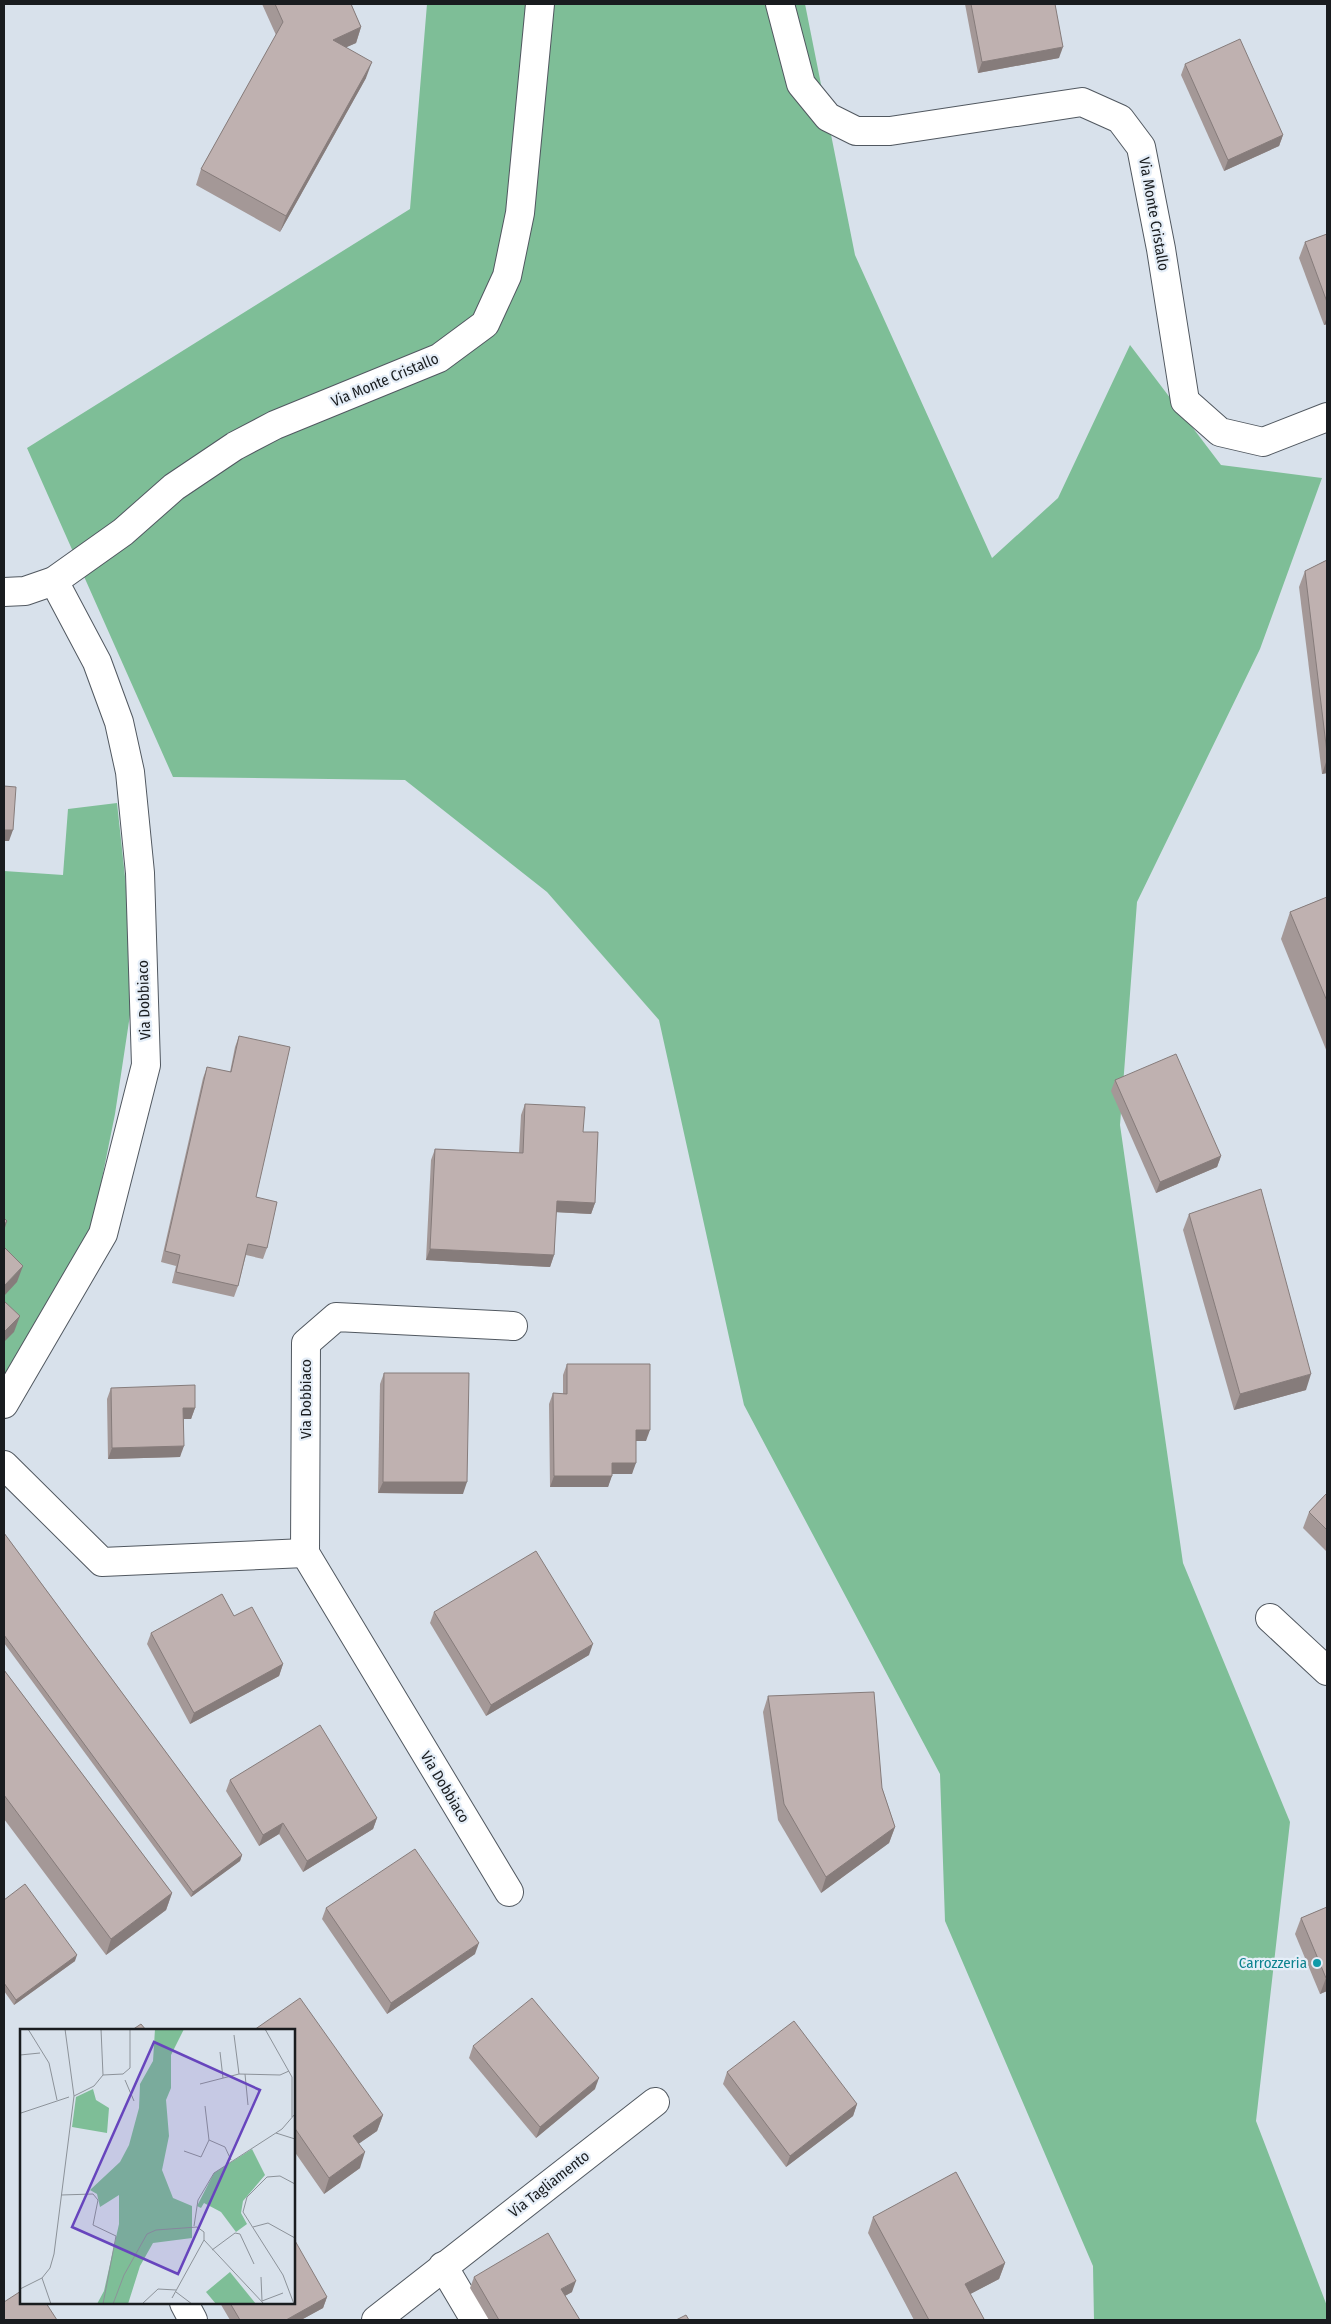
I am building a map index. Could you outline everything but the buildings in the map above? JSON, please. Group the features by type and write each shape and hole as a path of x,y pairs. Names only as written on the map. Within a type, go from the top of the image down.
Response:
{"street":[{"name":"Via Monte Cristallo","path":"4,592 25,590 54,581 123,532 174,487 235,446 274,426 439,358 485,324 507,276 520,213 540,4"},
{"name":"Via Monte Cristallo","path":"780,4 801,84 828,117 856,131 890,131 1082,102 1120,119 1141,147 1161,249 1185,402 1220,432 1263,442 1327,417"},
{"name":"Via Dobbiaco","path":"4,1404 103,1234 146,1065 140,873 130,772 119,722 97,662 54,581"},
{"name":"Via Dobbiaco","path":"509,1892 305,1553 306,1343 336,1317 513,1326"},
{"path":"4,1465 102,1562 305,1553"},
{"path":"1270,1618 1327,1671"},
{"name":"Via Tagliamento","path":"376,2320 655,2102"},
{"path":"443,2266 475,2320"},
{"path":"185,2304 193,2320"}],"green space":[{"path":"427,4 805,4 855,255 992,558 1058,498 1130,345 1221,465 1322,478 1260,649 1137,902 1120,1125 1183,1563 1290,1822 1256,2121 1327,2306 1327,2320 1094,2320 1093,2266 945,1921 940,1774 744,1405 659,1020 547,892 405,780 173,777 27,448 410,209"},
{"path":"117,803 126,886 133,995 115,1114 92,1228 4,1393 4,871 63,875 68,809"}],"place":[{"name":"Carrozzeria","path":"1317,1963"}]}
